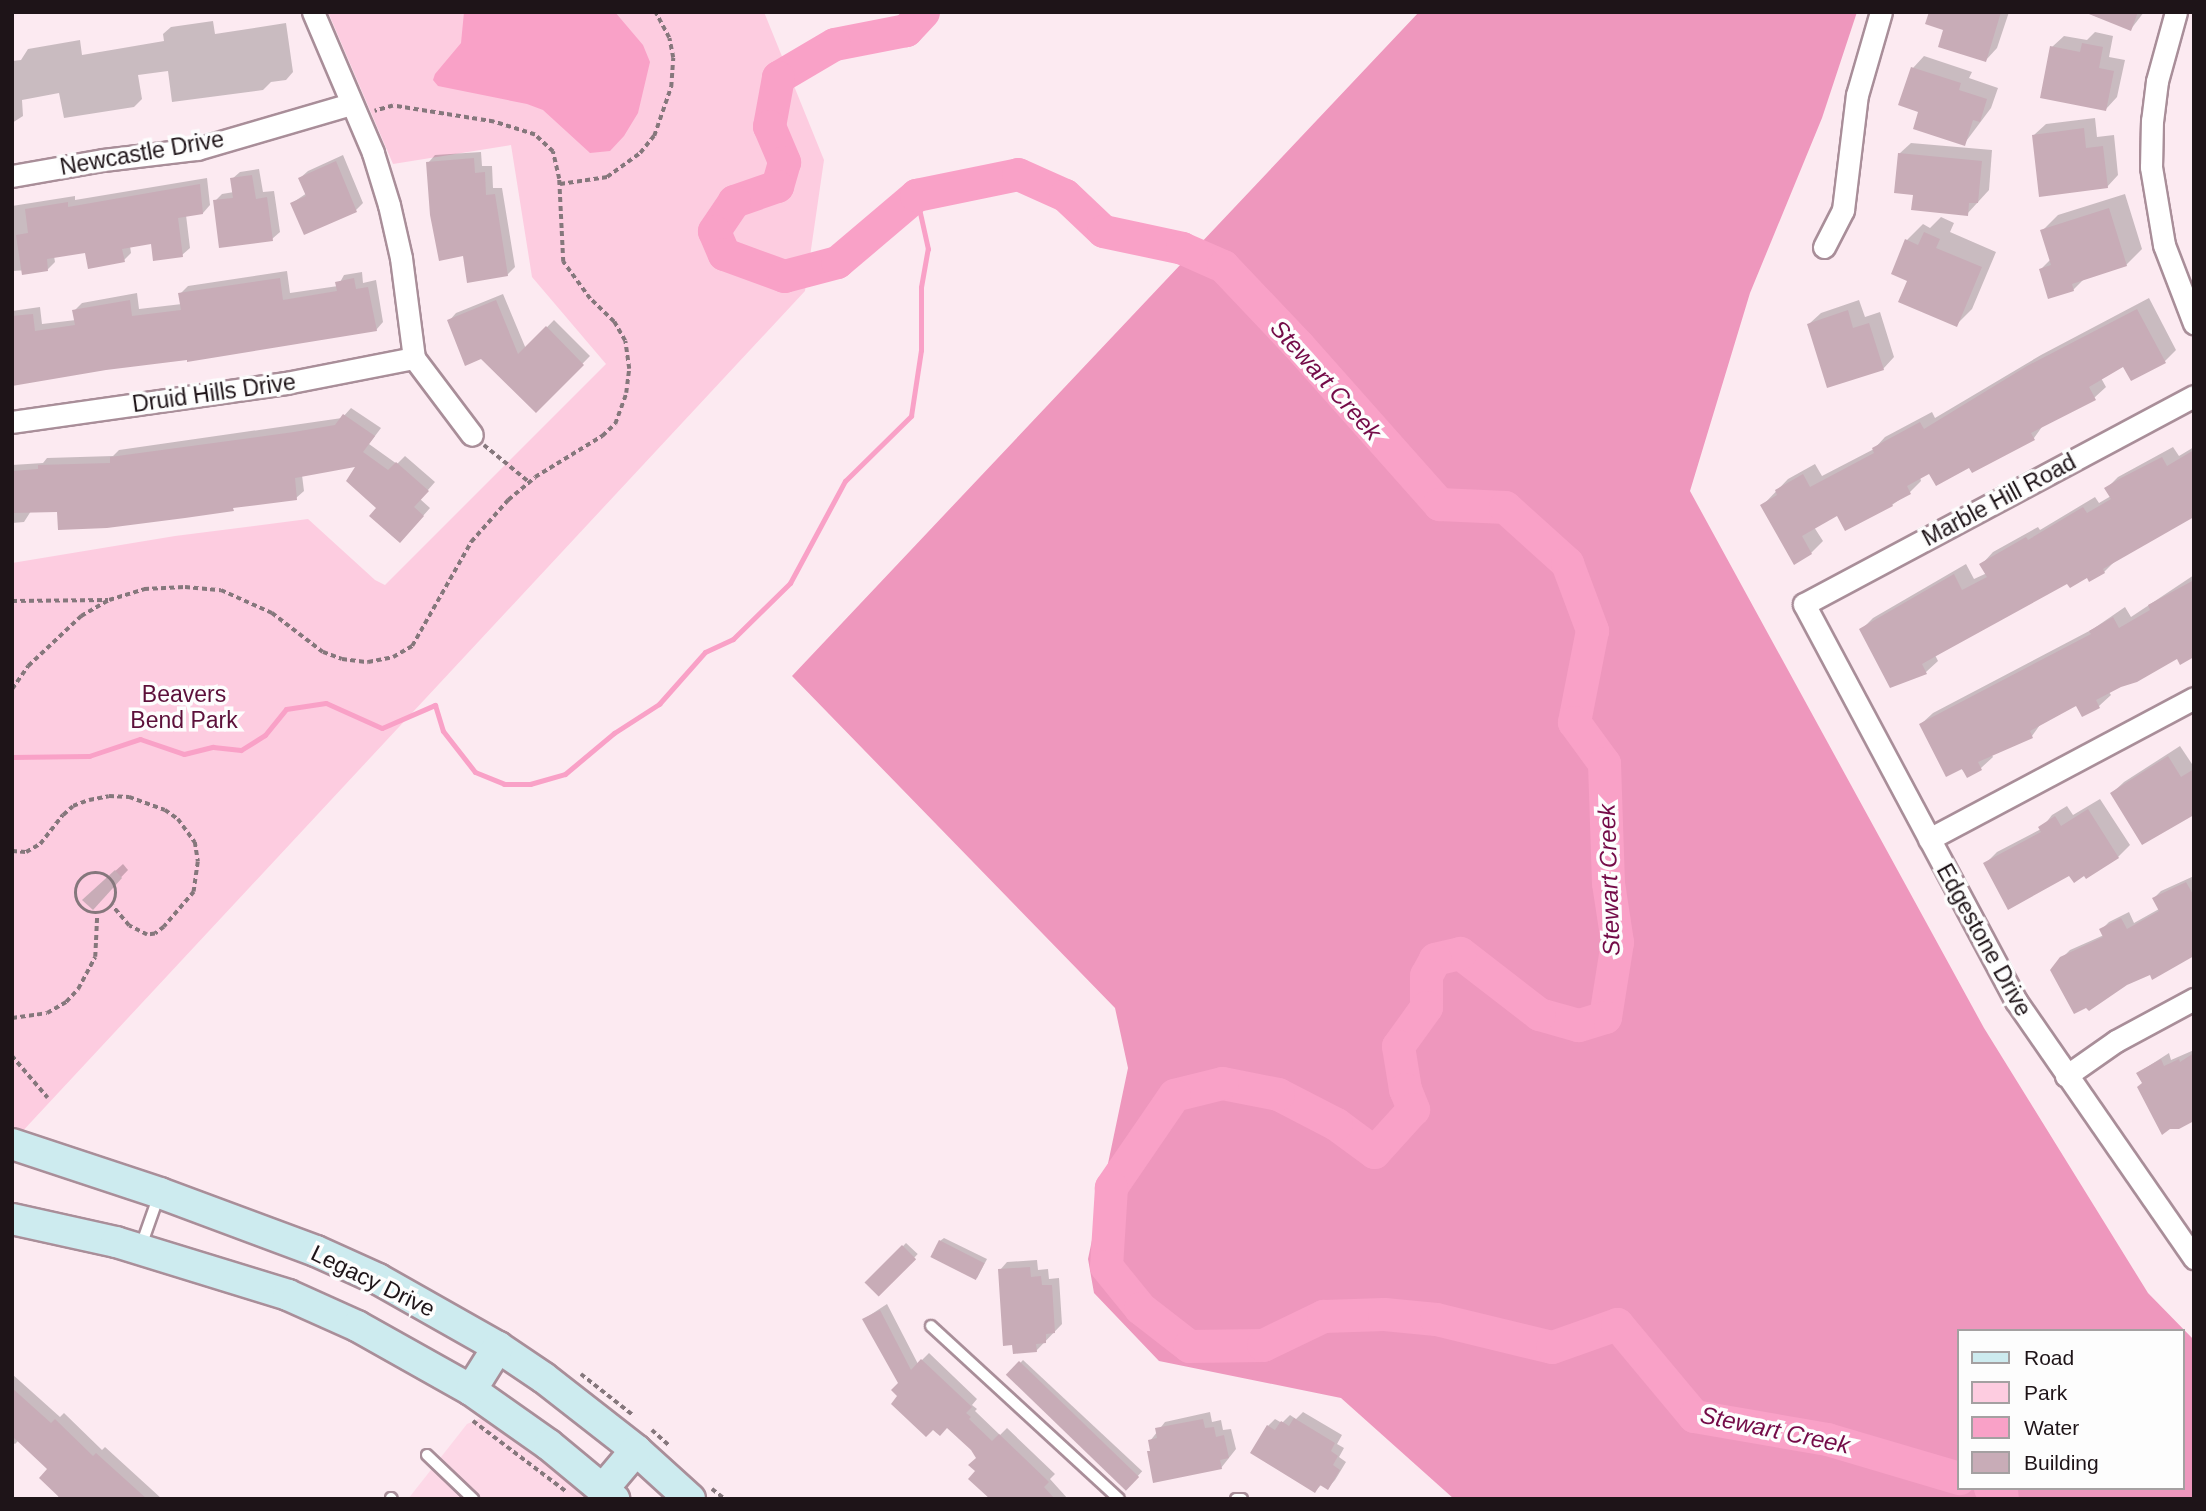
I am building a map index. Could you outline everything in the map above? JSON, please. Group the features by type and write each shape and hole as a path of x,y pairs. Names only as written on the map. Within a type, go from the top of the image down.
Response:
{"main road":[{"name":"Legacy Drive","path":"12,1144 160,1193 316,1251 378,1279 498,1347 636,1450 690,1499"},
{"name":"Legacy Drive","path":"12,1219 116,1242 288,1295 357,1326 472,1404 549,1445 609,1494"},
{"path":"472,1404 498,1347"},
{"path":"609,1494 636,1450"}],"street":[{"path":"313,12 354,110 389,205 401,258 414,358 472,435"},
{"path":"1824,247 1843,210 1857,94 1881,12"},
{"path":"2176,12 2157,81 2152,120 2151,167 2164,245 2194,323"},
{"name":"Newcastle Drive","path":"12,176 103,160 197,149 354,110"},
{"name":"Druid Hills Drive","path":"12,422 286,383 414,358"},
{"name":"Marble Hill Road","path":"1804,604 2194,396"},
{"name":"Edgestone Drive","path":"1804,604 2016,1001 2194,1258"},
{"path":"1929,839 2194,698"},
{"path":"2066,1076 2121,1038 2194,999"}],"lane":[{"path":"139,1251 160,1193"},
{"path":"931,1326 1119,1499"},
{"path":"428,1455 473,1499"},
{"path":"1236,1499 1242,1499"}],"path":[{"path":"560,184 607,177 640,153 654,136 671,87 673,58 669,38 655,12"},
{"path":"12,689 28,666 81,616 108,600 144,589 186,587 221,590 272,613 323,652 342,659 368,662 393,657 412,646 471,542 508,500 529,482 602,436 615,424 626,393 629,369 625,341 614,322 590,299 563,262 560,184 553,152 534,135 494,121 393,106 354,110"},
{"path":"472,435 529,482"},
{"path":"12,601 108,600"},
{"path":"12,851 26,852 40,844 73,806 89,800 129,797 165,810 178,819 195,842 198,862 194,892 155,934 147,935 129,926 112,906"},
{"path":"90,874 106,875 112,880 117,895 112,906 97,914 87,912 76,900 78,884 90,874"},
{"path":"12,1018 47,1013 66,1002 78,989 95,957 97,914"},
{"path":"12,1056 48,1098"},
{"path":"472,1404 476,1426 541,1475 572,1493"}],"shaded area":[{"path":"1419,12 1857,12 1822,118 1750,293 1690,491 1984,1028 2148,1293 2183,1329 1958,1329 1958,1490 2185,1490 2185,1331 2194,1340 2194,1499 1454,1499 1341,1398 1159,1361 1094,1293 1088,1259 1128,1068 1115,1008 792,676"},
{"path":"481,1418 589,1499 408,1499 467,1424"}],"green space":[{"name":"Beavers Bend Park","path":"328,12 764,12 824,160 805,291 19,1135 12,1133 12,563 175,536 308,519 375,580 385,585 606,364 532,277 511,145 393,164"}],"water":[{"path":"464,12 615,12 643,45 650,62 638,113 624,136 610,151 590,153 543,110 527,104 438,86 433,80 435,74 461,43"}],"building":[{"path":"1929,12 2001,12 1986,62 1938,47 1943,30 1925,24"},
{"path":"2084,12 2138,12 2131,31"},
{"path":"2082,43 2103,47 2099,68 2114,71 2106,111 2040,98 2050,46 2080,52"},
{"path":"1911,67 1961,83 1959,90 1987,99 1980,122 1973,120 1965,146 1913,129 1918,112 1898,105"},
{"path":"2084,128 2086,148 2103,146 2108,188 2039,197 2032,135"},
{"path":"1898,153 1982,161 1978,203 1969,203 1968,216 1911,210 1913,195 1894,193"},
{"path":"474,158 475,173 485,172 486,195 495,194 508,276 467,283 463,256 439,261 430,215 426,162"},
{"path":"336,161 357,212 304,235 290,203 306,196 298,178"},
{"path":"252,175 256,199 267,197 273,241 219,248 213,200 233,198 230,178"},
{"path":"200,184 203,214 178,218 183,257 153,261 151,244 122,249 125,262 88,269 85,253 47,259 48,271 22,275 16,235 28,233 25,209 68,202 68,207"},
{"path":"2109,208 2127,266 2072,284 2074,291 2048,299 2039,269 2051,265 2040,230"},
{"path":"1924,232 1940,239 1936,248 1982,267 1957,327 1898,302 1907,281 1891,274 1905,239 1918,245"},
{"path":"280,278 283,300 337,291 335,282 354,278 356,289 368,287 377,331 187,362 106,370 12,386 12,316 33,314 35,331 75,325 72,310 130,300 132,316 181,310 178,293"},
{"path":"496,300 518,354 546,326 584,365 536,413 481,359 465,366 447,320"},
{"path":"2137,309 2166,363 2131,381 2123,367 2089,387 2096,400 2031,433 2035,440 1972,473 1969,468 1936,486 1929,474 1907,486 1911,494 1845,531 1837,516 1802,536 1812,554 1794,565 1760,505 1777,495 1775,490 1803,474 1810,487 1874,453 1872,448 1920,422 1924,429 2027,366"},
{"path":"1848,310 1853,328 1869,323 1884,370 1827,388 1807,324"},
{"path":"343,414 375,436 363,452 388,470 396,462 429,491 414,507 424,516 400,543 369,516 376,508 346,481 355,467 295,478 297,500 233,508 234,511 185,518 107,528 58,530 57,512 12,513 12,471 38,469 38,465 110,463 110,457 335,425"},
{"path":"2194,450 2194,517 2103,569 2105,573 2089,582 2087,578 2070,588 2067,584 1922,664 1927,674 1890,688 1859,629 1954,574 1962,590 1987,577 1979,564 2026,537 2028,540 2083,507 2087,513 2111,499 2104,488 2121,478 2162,457 2167,466"},
{"path":"2194,580 2194,657 2180,665 2177,659 2137,682 2096,700 2100,708 2082,717 2076,706 2030,731 2033,738 1978,762 1982,770 1967,778 1962,769 1946,777 1919,724 2091,634 2089,631 2113,617 2119,628 2150,610 2148,605"},
{"path":"2168,756 2181,777 2194,769 2194,815 2142,845 2110,793"},
{"path":"2088,809 2119,858 2086,879 2084,876 2074,883 2069,876 2008,910 1983,863 2041,832 2038,827 2055,816 2061,826"},
{"path":"115,870 122,878 93,910 82,900"},
{"path":"2186,882 2194,896 2194,956 2152,980 2150,975 2127,985 2089,1011 2086,1008 2074,1014 2050,970 2060,957 2103,937 2099,929 2121,918 2127,929 2159,911 2152,898"},
{"path":"2194,1053 2194,1121 2179,1129 2170,1129 2162,1135 2137,1087 2142,1083 2136,1073 2161,1059 2164,1066 2179,1059 2180,1062"},
{"path":"939,1240 984,1263 976,1280 930,1257"},
{"path":"902,1245 916,1259 879,1297 865,1282"},
{"path":"1030,1267 1031,1277 1041,1276 1042,1285 1052,1285 1055,1333 1046,1334 1046,1343 1036,1344 1037,1352 1013,1354 1012,1345 1003,1346 998,1269"},
{"path":"880,1310 911,1370 921,1359 972,1407 966,1413 971,1417 969,1419 992,1441 999,1434 1049,1482 1044,1487 1055,1499 990,1499 968,1479 975,1471 968,1465 976,1458 971,1450 947,1428 940,1436 933,1430 926,1437 891,1404 897,1396 891,1390 898,1383 862,1319"},
{"path":"1019,1361 1139,1477 1126,1491 1006,1375"},
{"path":"12,1388 51,1423 55,1419 93,1456 96,1453 147,1499 61,1499 39,1478 47,1469 12,1436"},
{"path":"1294,1418 1335,1443 1331,1451 1338,1456 1333,1465 1340,1470 1328,1490 1320,1485 1315,1493 1250,1453 1267,1425 1275,1430 1281,1421 1289,1426"},
{"path":"1203,1419 1205,1428 1214,1427 1216,1437 1224,1435 1229,1458 1220,1460 1222,1469 1153,1483 1147,1451 1150,1451 1148,1440 1157,1438 1155,1428"}],"waterway":[{"name":"Stewart Creek","path":"923,12 906,30 834,44 778,77 769,126 784,162 777,186 734,201 714,231 724,254 784,276 837,262 916,195 1018,174 1065,195 1103,231 1182,248 1223,266 1298,345 1439,504 1505,507 1567,563 1592,630 1574,722 1604,763 1608,883 1617,942 1605,1017 1578,1025 1539,1014 1460,953 1435,959 1426,975 1426,1007 1398,1046 1405,1089 1413,1109 1374,1152 1336,1124 1278,1094 1222,1083 1174,1095 1111,1187 1106,1266 1140,1308 1189,1346 1263,1345 1323,1316 1384,1314 1436,1319 1552,1347 1617,1324 1694,1416 1827,1439 1958,1478"},
{"path":"12,757 89,756 140,739 184,754 213,747 241,750 265,735 286,709 326,703 382,728 435,705 443,731 475,772 504,784 530,784 565,774 614,733 659,704 705,652 733,639 790,583 845,481 911,416 921,350 921,287 928,249 916,195"},
{"name":"Stewart Creek","path":"1996,1490 2001,1492 2002,1499"}]}
